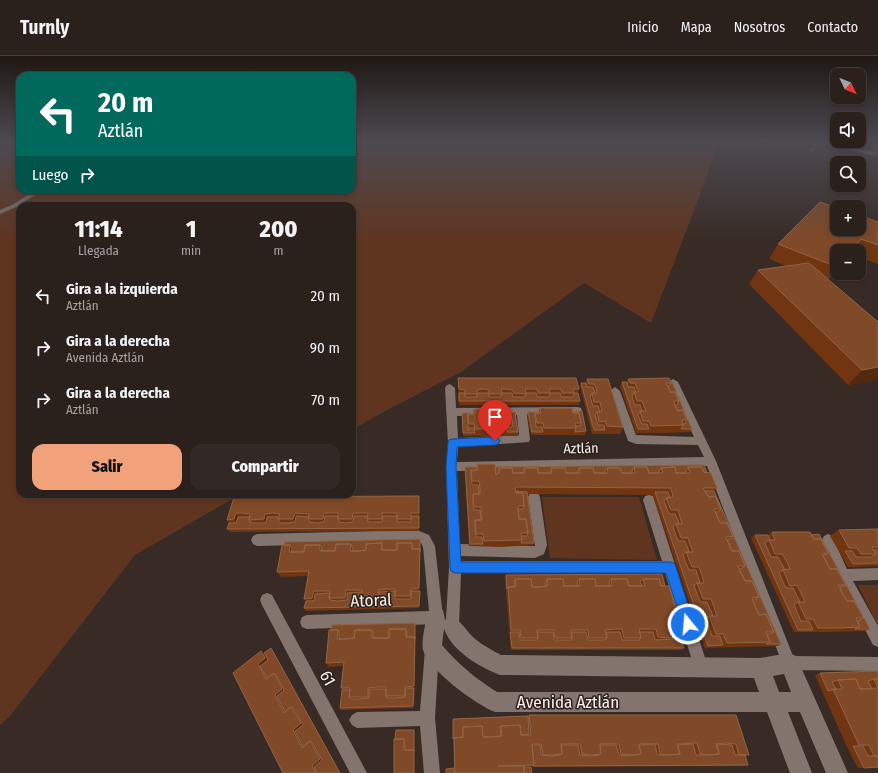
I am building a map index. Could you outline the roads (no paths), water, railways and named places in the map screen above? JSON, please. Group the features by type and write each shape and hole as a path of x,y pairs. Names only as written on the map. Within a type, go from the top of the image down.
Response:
{"street":[{"path":"20,202 34,194"},
{"path":"0,212 16,205"},
{"path":"673,382 711,461 789,663 837,773"},
{"path":"432,773 427,718 432,648 444,621 455,567 451,467 452,443 450,388"},
{"path":"614,391 632,438 636,440 701,440"},
{"path":"451,412 577,411"},
{"path":"452,443 525,439 522,412"},
{"name":"Aztlán","path":"451,467 711,461"},
{"path":"455,550 535,552 540,550 541,545 534,497"},
{"path":"649,500 701,667"},
{"path":"257,540 417,536 425,539 429,546 444,621 462,641 482,656 500,665 760,668 789,663 878,664"},
{"path":"828,540 843,575 878,640"},
{"path":"455,567 670,567"},
{"path":"843,575 878,574"},
{"name":"61","path":"267,600 359,773"},
{"name":"Atoral","path":"307,622 444,621"},
{"name":"Avenida Aztlán","path":"432,648 444,663 474,690 495,702 806,702"},
{"path":"760,668 801,773"},
{"path":"357,720 427,718"}]}
